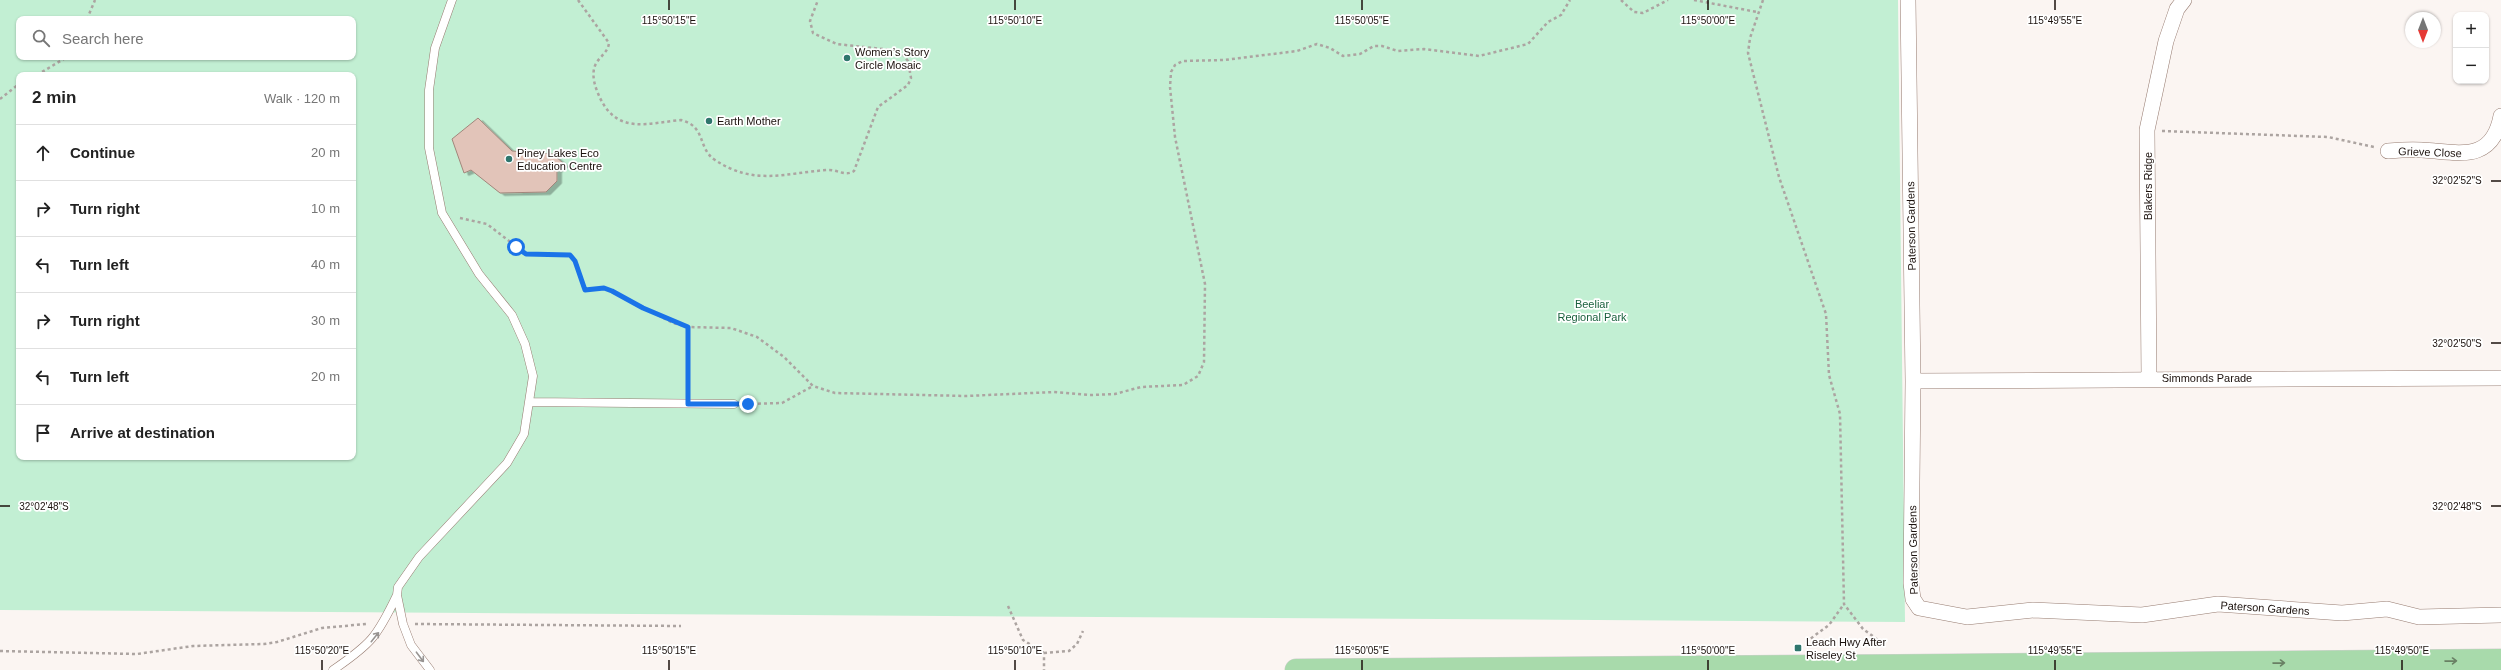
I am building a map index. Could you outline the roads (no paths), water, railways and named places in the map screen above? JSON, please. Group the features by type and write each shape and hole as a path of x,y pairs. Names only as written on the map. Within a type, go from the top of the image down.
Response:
{"highway":[{"path":"1296,670 1961,667 2084,668 2501,660"}],"street":[{"name":"Paterson Gardens","path":"1908,0 1913,381 1911,584 1913,599 1919,608 1967,617 2033,610 2142,615 2218,604 2342,613 2387,609 2419,617 2501,615"},
{"name":"Blakers Ridge","path":"2149,378 2148,130 2166,42 2177,9 2184,0"},
{"name":"Grieve Close","path":"2388,151 2422,150 2458,154 2476,151 2492,139 2499,125 2501,116"},
{"name":"Simmonds Parade","path":"1913,381 2149,378 2501,378"}],"lane":[{"path":"430,670 411,645 403,624 397,596 398,587 419,557 507,463 524,434 530,402 532,376 525,344 512,315 479,274 442,214 429,148 429,90 435,48 452,0"},
{"path":"530,402 734,404"},
{"path":"333,670 369,644 384,624 397,596"}],"place":[{"name":"Women’s Story Circle Mosaic","path":"847,58"},
{"name":"Earth Mother","path":"709,121"},
{"name":"Piney Lakes Eco Education Centre","path":"509,159"},
{"name":"Leach Hwy After Riseley St","path":"1798,648"}],"park label":[{"name":"Beeliar Regional Park","path":"1592,310"}]}
